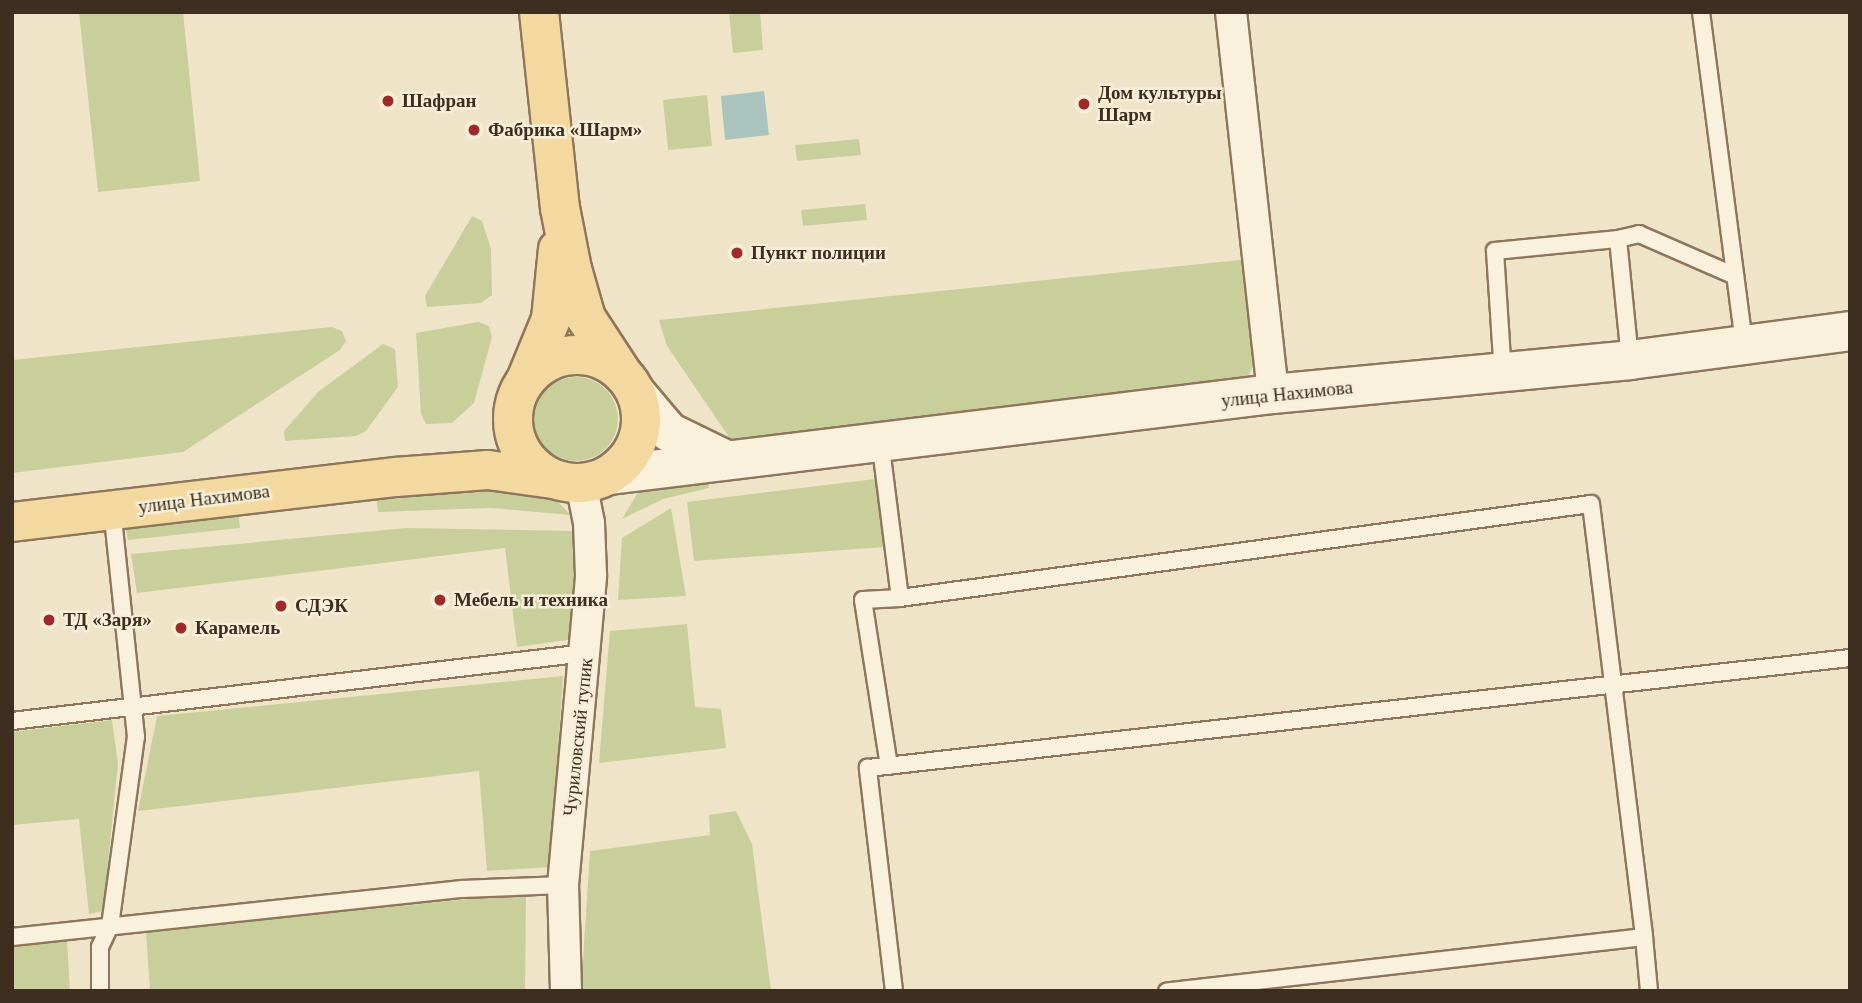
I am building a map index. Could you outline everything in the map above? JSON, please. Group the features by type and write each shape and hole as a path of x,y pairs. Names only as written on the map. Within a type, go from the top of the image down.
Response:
{"main road":[{"path":"396,477 488,470 582,479 634,449 641,425 631,386 600,345 586,318 560,208 539,12"},
{"path":"396,477 451,465 485,446 521,388 551,319 560,208"},
{"path":"582,479 526,458 514,436 521,388 559,358 583,355 607,362 631,386"},
{"name":"улица Нахимова","path":"12,522 396,477"}],"street":[{"path":"1231,12 1273,394"},
{"name":"улица Нахимова","path":"582,479 724,459 1273,394 1503,375 1850,331"},
{"path":"631,386 668,432 724,459"},
{"name":"Чуриловский тупик","path":"566,991 563,885 586,653 591,547 582,479"}],"lane":[{"path":"1701,12 1744,345"},
{"path":"1503,375 1495,251 1618,239 1639,234 1735,276"},
{"path":"1618,239 1630,360"},
{"path":"880,440 900,598"},
{"path":"889,766 863,600 900,598 1591,504 1649,991"},
{"path":"100,991 100,947 110,926 136,737 112,510"},
{"path":"12,721 586,653"},
{"path":"894,991 868,768 1850,657"},
{"path":"12,937 462,889 563,885"},
{"path":"1167,991 1644,937"}],"green space":[{"path":"79,12 183,12 200,181 98,192"},
{"path":"729,12 760,12 763,50 733,53"},
{"path":"707,95 712,146 668,150 663,100"},
{"path":"859,139 861,155 797,161 795,145"},
{"path":"865,204 867,220 803,226 801,210"},
{"path":"472,216 482,221 491,249 492,295 481,303 427,307 425,296"},
{"path":"1249,259 1260,354 1246,379 731,440 667,346 659,320"},
{"path":"478,322 489,326 492,337 474,403 452,423 426,424 421,414 416,333"},
{"path":"332,327 342,331 346,341 340,350 183,452 12,473 12,360"},
{"path":"383,344 395,349 398,387 366,431 356,436 285,441 284,431 318,392"},
{"path":"568,377 584,377 600,384 611,395 618,411 615,435 606,449 584,461 568,461 552,454 541,443 534,427 534,411 541,395 552,384"},
{"path":"492,478 551,495 571,515 491,508 378,512 375,484"},
{"path":"708,479 709,488 663,499 622,519 640,489"},
{"path":"875,479 884,547 694,561 687,502"},
{"path":"237,500 240,528 128,540 123,514"},
{"path":"671,508 686,596 618,600 622,538"},
{"path":"406,528 575,531 579,553 574,639 517,647 505,548 137,593 131,554"},
{"path":"687,624 695,707 721,709 726,748 599,763 610,631"},
{"path":"563,676 551,867 487,871 479,771 138,811 157,716"},
{"path":"112,720 118,764 103,911 89,914 79,819 12,825 12,732"},
{"path":"736,811 752,844 771,991 581,991 590,851 710,835 709,815"},
{"path":"526,893 525,991 150,991 146,932"},
{"path":"67,940 70,991 12,991 12,946"}],"water":[{"path":"764,91 769,135 725,140 721,96"}],"place":[{"name":"Шафран","path":"388,101"},
{"name":"Дом культуры Шарм","path":"1084,104"},
{"name":"Фабрика «Шарм»","path":"474,130"},
{"name":"Пункт полиции","path":"737,253"},
{"name":"Мебель и техника","path":"440,600"},
{"name":"СДЭК","path":"281,606"},
{"name":"ТД «Заря»","path":"49,620"},
{"name":"Карамель","path":"181,628"}]}
